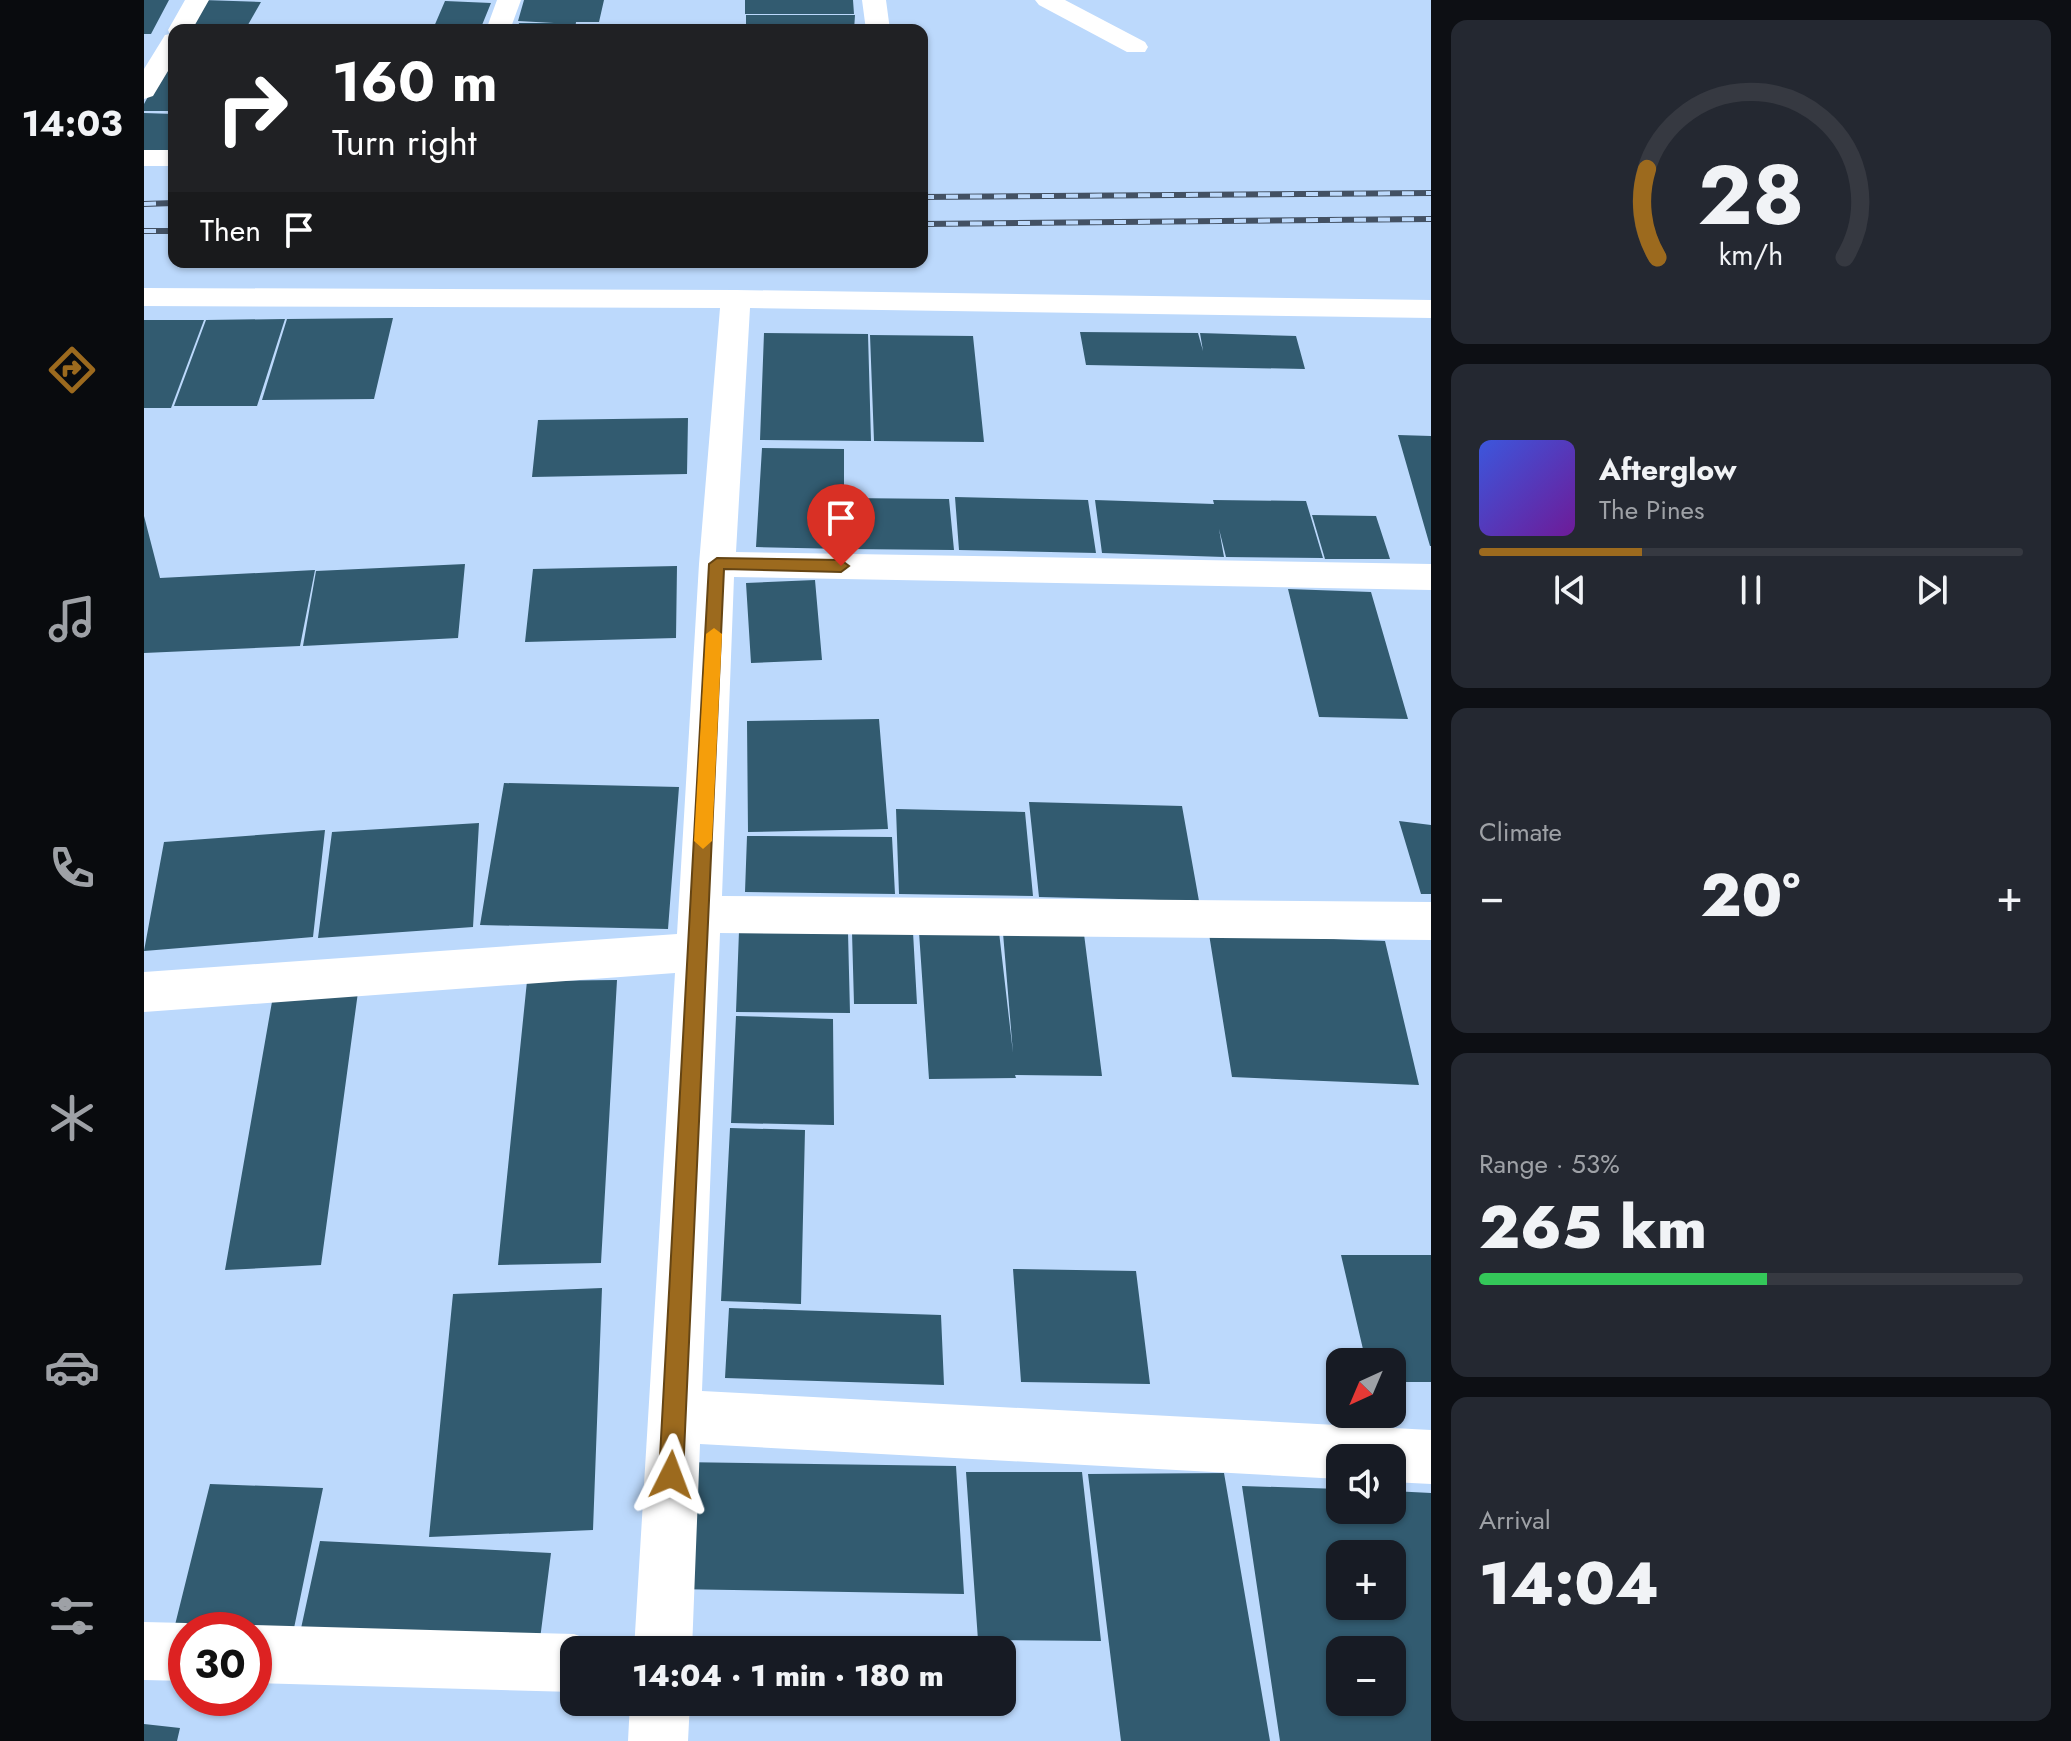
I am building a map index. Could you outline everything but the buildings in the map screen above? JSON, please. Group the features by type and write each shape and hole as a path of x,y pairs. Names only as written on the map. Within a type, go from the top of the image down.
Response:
{"street":[{"path":"183,24 197,0"},
{"path":"500,24 509,0"},
{"path":"874,0 877,24"},
{"path":"1047,0 1136,47"},
{"path":"144,91 168,50"},
{"path":"144,158 168,158"},
{"path":"144,297 736,299 1431,309"},
{"path":"664,1636 717,564 736,299"},
{"path":"717,564 1431,577"},
{"path":"144,992 699,933 1431,921"},
{"path":"674,1416 1431,1457"},
{"path":"144,1651 168,1652"},
{"path":"272,1655 560,1663"},
{"path":"658,1741 659,1716"}],"railway":[{"path":"928,197 1431,193"},
{"path":"144,204 168,203"},
{"path":"928,224 1431,219"},
{"path":"144,231 168,231"}],"slow traffic":[{"path":"703,841 714,634"}],"route":[{"path":"671,1475 717,564 841,566"}]}
